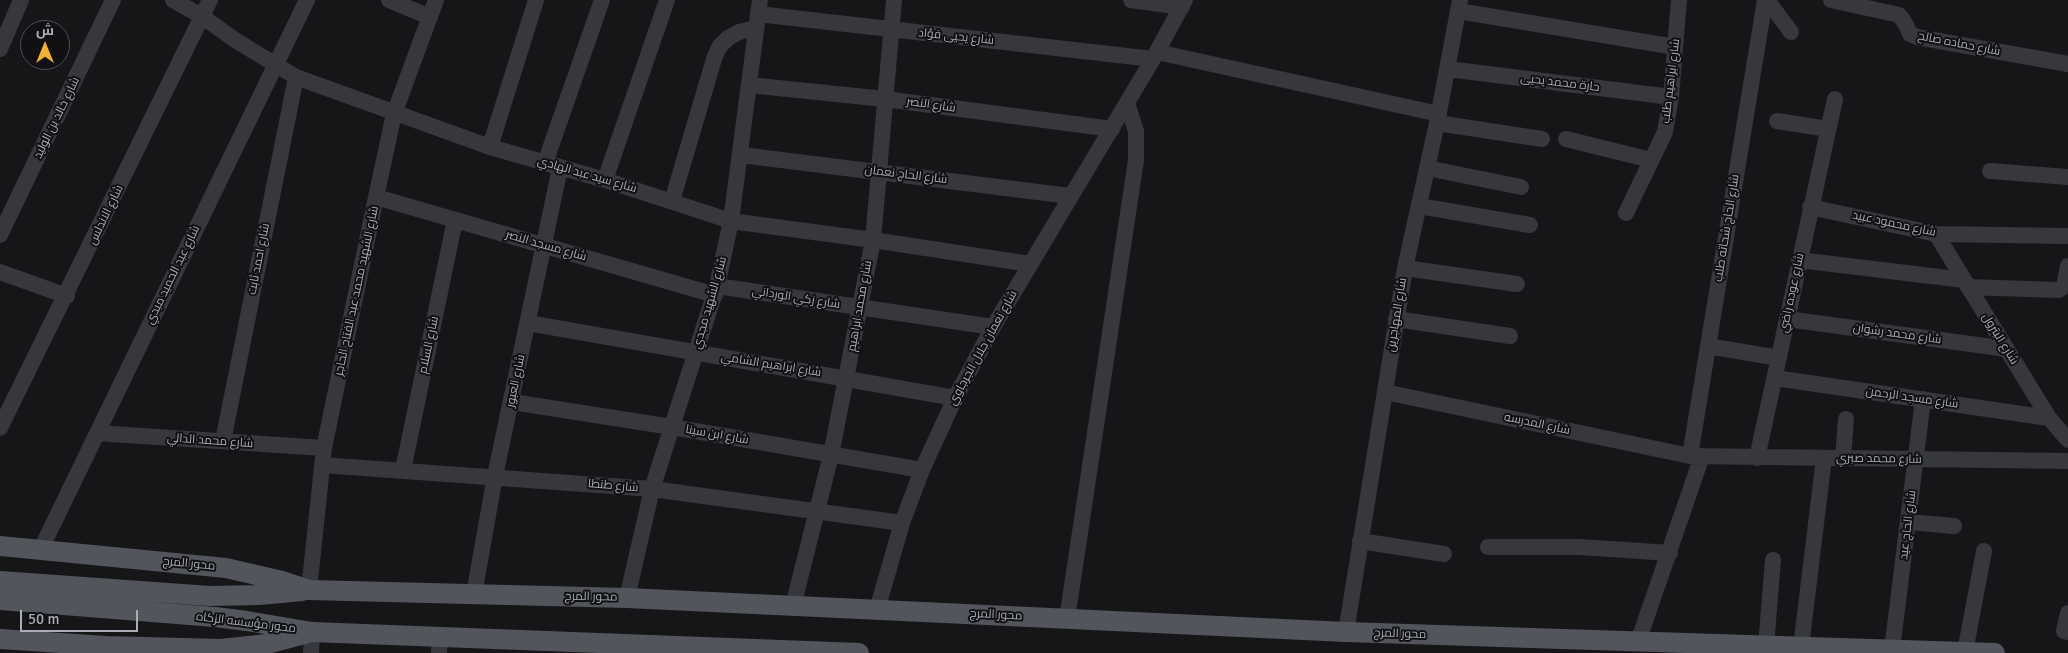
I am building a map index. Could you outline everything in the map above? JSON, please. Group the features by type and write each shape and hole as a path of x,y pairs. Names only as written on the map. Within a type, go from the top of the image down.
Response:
{"main road":[{"name":"محور المرج","path":"0,546 226,568 272,578 309,590 626,598 1346,632 1595,647 1638,642 1995,653"},
{"name":"محور مؤسسه الزكاه","path":"0,581 185,594 243,596 309,590"},
{"name":"محور مؤسسه الزكاه","path":"0,600 247,621 312,632"},
{"path":"0,639 104,649 220,651 267,644 312,632 439,645 859,653"}],"street":[{"path":"0,49 7,14 21,0"},
{"name":"شارع خالد بن الوليد","path":"0,235 113,0"},
{"name":"شارع سيد عبد الهادي","path":"173,0 203,17 296,77 394,114 490,147 672,200 731,221 1030,264"},
{"name":"شارع الاندلس","path":"0,428 67,296 210,0"},
{"name":"شارع عبد الحميد مبدي","path":"40,551 307,0"},
{"path":"389,0 430,17"},
{"name":"شارع الشهيد محمد عبد الفتاح الحاجر","path":"309,590 324,448 376,197 394,114 436,0"},
{"path":"490,147 536,0"},
{"name":"شارع العبور","path":"474,594 496,476 544,246 552,165 602,0"},
{"path":"605,180 667,0"},
{"name":"شارع محمد ابراهيم","path":"793,606 831,455 873,240 894,0"},
{"path":"1131,0 1184,4"},
{"name":"شارع ابراهيم طلب","path":"1626,213 1665,132 1671,96 1679,0"},
{"path":"1766,0 1791,32"},
{"name":"شارع الحاج شحاته طلب","path":"1638,642 1670,553 1696,456 1708,346 1766,0"},
{"name":"شارع حماده صالح","path":"1832,0 1899,15 1905,22 1910,34 1917,37 2068,64"},
{"name":"شارع نعمان جلال الجرجاوي","path":"877,610 902,523 922,470 955,398 993,326 1112,129 1184,4"},
{"path":"1459,6 1675,47"},
{"name":"شارع المهاجرين","path":"1346,632 1405,268 1438,118 1459,6"},
{"path":"672,200 714,59 720,47 728,38 739,32 758,14"},
{"name":"شارع يحيى فؤاد","path":"758,14 1155,55 1438,118 1542,139"},
{"name":"شارع الشهيد مجدي","path":"626,598 652,489 716,290 731,221 758,14"},
{"name":"حارة محمد يحيى","path":"1448,69 1671,96"},
{"name":"شارع احمد ثابت","path":"223,441 296,77"},
{"name":"شارع النصر","path":"749,85 885,99 1112,129"},
{"name":"شارع عوده راضي","path":"1757,458 1810,206 1835,99"},
{"path":"1067,619 1136,160 1136,131 1127,103"},
{"path":"1777,121 1828,129"},
{"path":"1566,139 1651,160"},
{"name":"شارع الحاج نعمان","path":"741,155 1070,196"},
{"path":"1427,168 1520,187"},
{"path":"1990,171 2068,177"},
{"name":"شارع مسجد النصر","path":"376,197 544,246 716,290"},
{"path":"1418,206 1530,225"},
{"name":"شارع محمود عبيد","path":"1810,206 1936,234 2068,236"},
{"name":"شارع السلام","path":"403,470 455,220"},
{"name":"شارع البترول","path":"1936,234 2049,418 2068,440"},
{"path":"1799,260 1966,283 2059,290 2064,286 2068,266"},
{"path":"1405,268 1517,284"},
{"path":"0,272 67,296"},
{"name":"شارع زكي الورداني","path":"716,290 993,326"},
{"path":"1396,320 1510,336"},
{"name":"شارع محمد رشوان","path":"1787,320 2006,349"},
{"name":"شارع ابراهيم الشامي","path":"528,323 955,398"},
{"path":"1708,346 1779,358"},
{"name":"شارع مسجد الرحمن","path":"1774,378 2049,418"},
{"name":"شارع المدرسه","path":"1385,392 1696,456"},
{"name":"شارع الحاج عيد","path":"1892,650 1923,400"},
{"name":"شارع ابن سينا","path":"512,402 672,427 922,470"},
{"path":"1843,458 1846,418"},
{"name":"شارع محمد الدالي","path":"96,434 324,448"},
{"name":"شارع محمد صبري","path":"1696,456 2068,461"},
{"path":"1801,647 1824,458"},
{"name":"شارع طنطا","path":"322,465 496,476 652,489 902,523"},
{"path":"1908,522 1954,526"},
{"path":"1360,541 1444,554"},
{"path":"1488,547 1579,547 1670,553"},
{"path":"1965,652 1984,551"},
{"path":"1766,646 1773,560"},
{"path":"2068,612 2064,631 2068,632"},
{"path":"311,653 312,632"}]}
